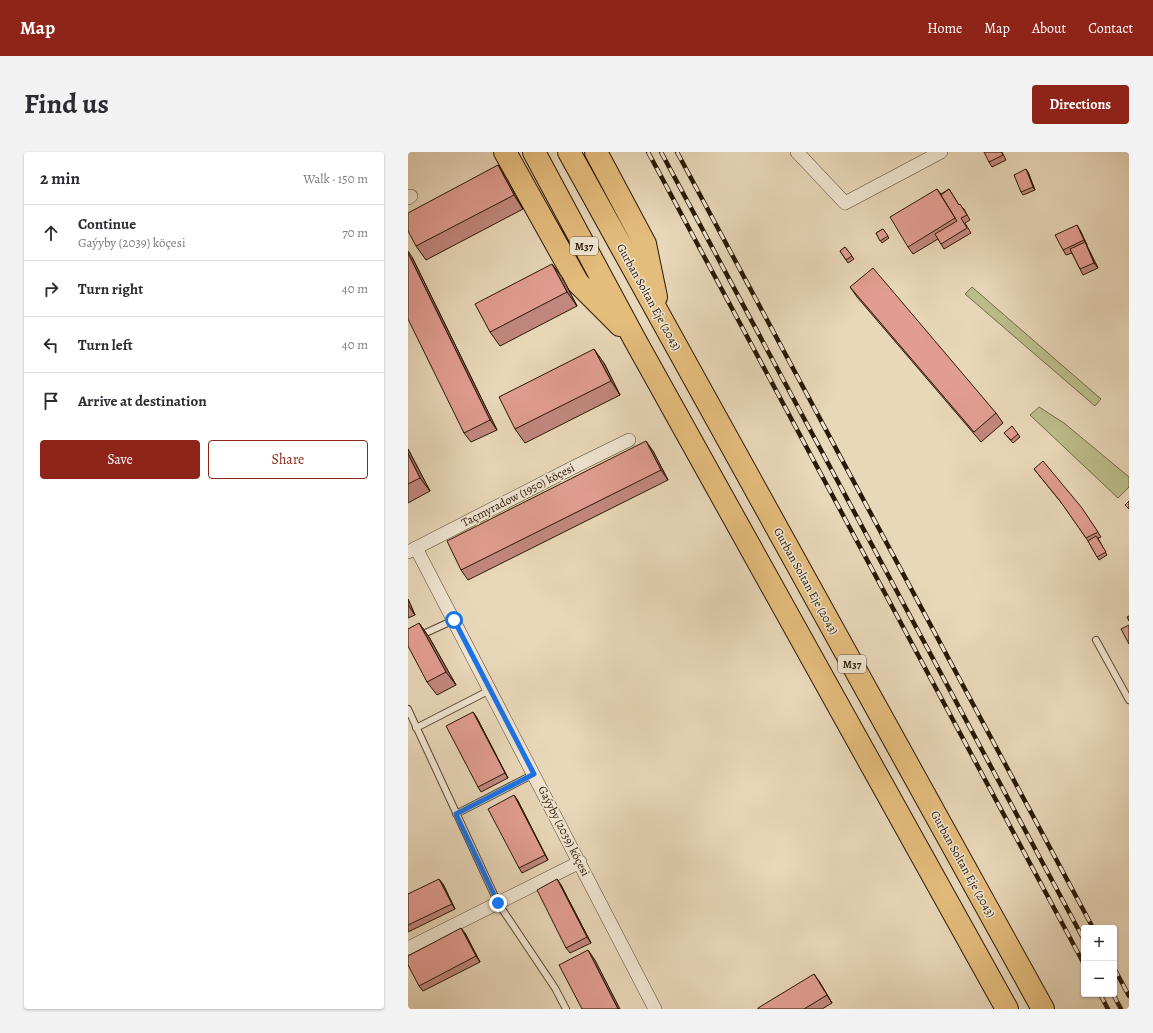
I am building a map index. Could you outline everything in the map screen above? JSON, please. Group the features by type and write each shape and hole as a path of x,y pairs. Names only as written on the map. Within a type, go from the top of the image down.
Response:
{"highway":[{"path":"505,152 578,283 635,340"},
{"name":"M37","path":"534,152 635,340 1007,1009"},
{"name":"Gurban Soltan Eje (2043)","path":"569,152 1043,1009"},
{"path":"596,152 645,244 661,319"}],"street":[{"path":"797,152 845,203 941,152"},
{"name":"Taçmyradow (1950) köçesi","path":"412,550 629,440"},
{"name":"Gaýyby (2039) köçesi","path":"412,550 454,620 655,1009"},
{"path":"408,948 580,862"}],"lane":[{"path":"408,641 454,620"},
{"path":"1096,640 1129,700"},
{"path":"416,728 490,690"},
{"path":"408,710 498,903 555,988 566,1009"},
{"path":"456,814 534,774"}],"green space":[{"path":"972,287 1101,399 1095,406 965,294"},
{"path":"1039,407 1064,423 1129,477 1129,487 1118,498 1030,415"}],"building":[{"path":"984,152 1001,152 1003,155 989,162"},
{"path":"498,165 514,195 416,246 408,231 408,213"},
{"path":"1026,169 1033,187 1021,192 1014,175"},
{"path":"937,189 955,218 908,247 890,217"},
{"path":"949,189 967,215 961,218 967,228 941,244 935,234 957,221 941,195"},
{"path":"1077,225 1084,240 1063,250 1055,235"},
{"path":"883,229 888,236 880,241 876,233"},
{"path":"1085,242 1094,263 1080,269 1070,249"},
{"path":"845,247 852,256 846,260 840,251"},
{"path":"408,253 490,420 464,433 408,319"},
{"path":"552,264 567,292 490,332 475,304"},
{"path":"873,268 996,413 974,432 850,287"},
{"path":"594,349 611,381 515,429 499,397"},
{"path":"1012,426 1018,434 1011,440 1004,433"},
{"path":"646,441 661,470 461,570 447,541"},
{"path":"408,454 420,478 408,484"},
{"path":"1043,461 1082,508 1098,532 1086,538 1060,501 1034,469"},
{"path":"1129,501 1129,509 1125,505"},
{"path":"1096,536 1106,552 1097,557 1088,541"},
{"path":"419,623 446,672 427,682 408,646 408,629"},
{"path":"1129,625 1129,644 1121,629"},
{"path":"473,712 505,773 478,787 446,726"},
{"path":"514,795 545,855 519,868 488,809"},
{"path":"439,879 452,904 408,925 408,894"},
{"path":"557,879 587,937 566,948 537,890"},
{"path":"461,928 476,956 419,986 408,965 408,956"},
{"path":"588,950 618,1009 582,1009 559,965"},
{"path":"814,974 827,995 804,1009 758,1009 758,1008"}],"railway":[{"path":"648,152 1082,961"},
{"path":"661,152 1081,934"},
{"path":"677,152 1091,925"},
{"path":"1117,974 1129,996"},
{"path":"1102,997 1108,1009"},
{"path":"1115,997 1121,1009"}],"route":[{"path":"454,620 534,774 456,814 498,903"}]}
